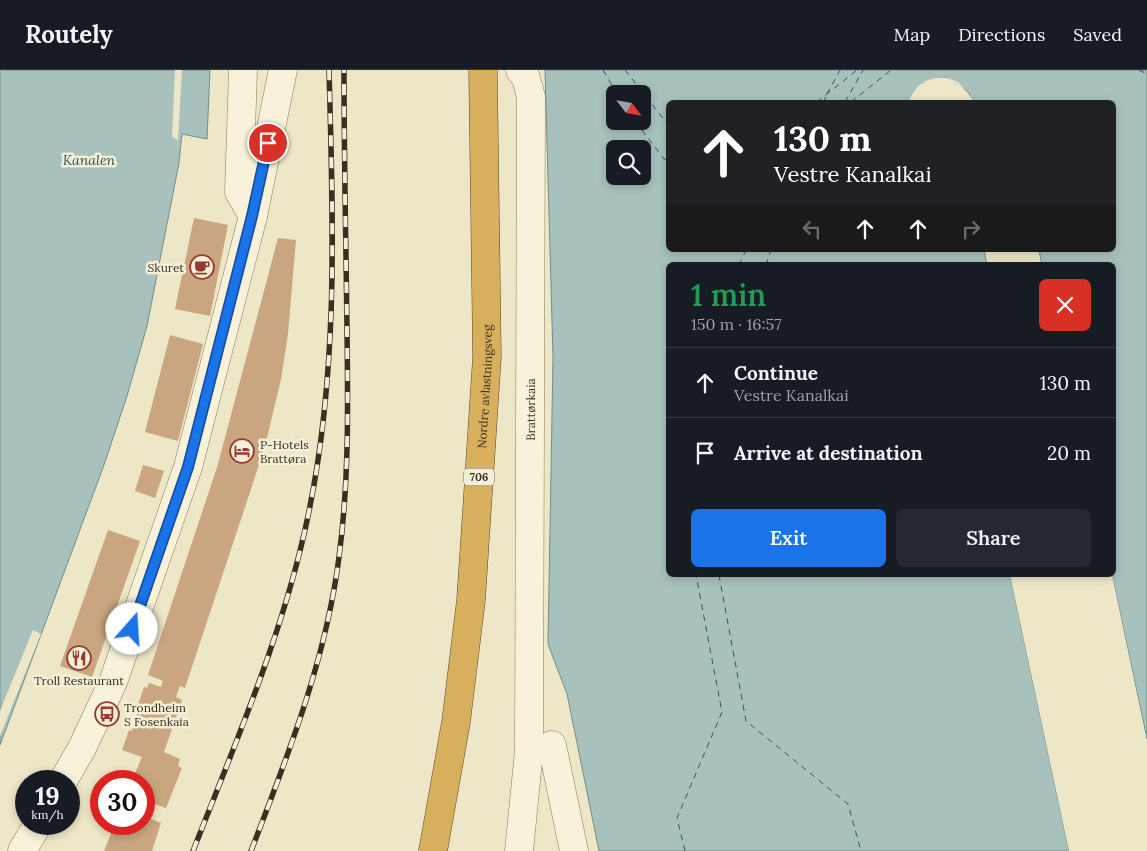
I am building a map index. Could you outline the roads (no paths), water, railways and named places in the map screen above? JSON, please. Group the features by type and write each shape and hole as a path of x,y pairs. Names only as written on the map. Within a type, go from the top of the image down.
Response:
{"highway":[{"name":"Nordre avlastningsveg","path":"432,851 456,722 471,600 487,357 483,70"}],"street":[{"path":"243,70 239,192 252,216"},
{"path":"69,770 82,748 113,682 188,467 252,216 283,70"},
{"name":"Brattørkaia","path":"520,70 526,78 531,96 540,748 574,851"},
{"path":"519,851 540,748"},
{"path":"22,851 31,835"}],"water":[{"name":"Kanalen","path":"0,70 210,70 207,139 182,134 179,163 147,326 127,396 104,465 0,745"},
{"path":"545,70 1147,70 1147,739 1112,577 1116,577 1116,262 1041,262 1039,252 1116,252 1116,100 974,100 967,91 947,78 928,81 915,91 909,100 666,100 666,252 984,252 986,262 666,262 666,577 1010,577 1069,851 599,851 567,694 548,644 553,357"}],"railway":[{"path":"193,851 258,686 286,602 308,516 318,461 325,405 332,294 329,70"},
{"path":"251,851 304,707 325,633 339,557 345,501 348,415 344,70"}],"place":[{"name":"Skuret","path":"202,267"},
{"name":"P-Hotels Brattøra","path":"242,451"},
{"name":"Troll Restaurant","path":"79,658"},
{"name":"Trondheim S Fosenkaia","path":"107,714"}]}
